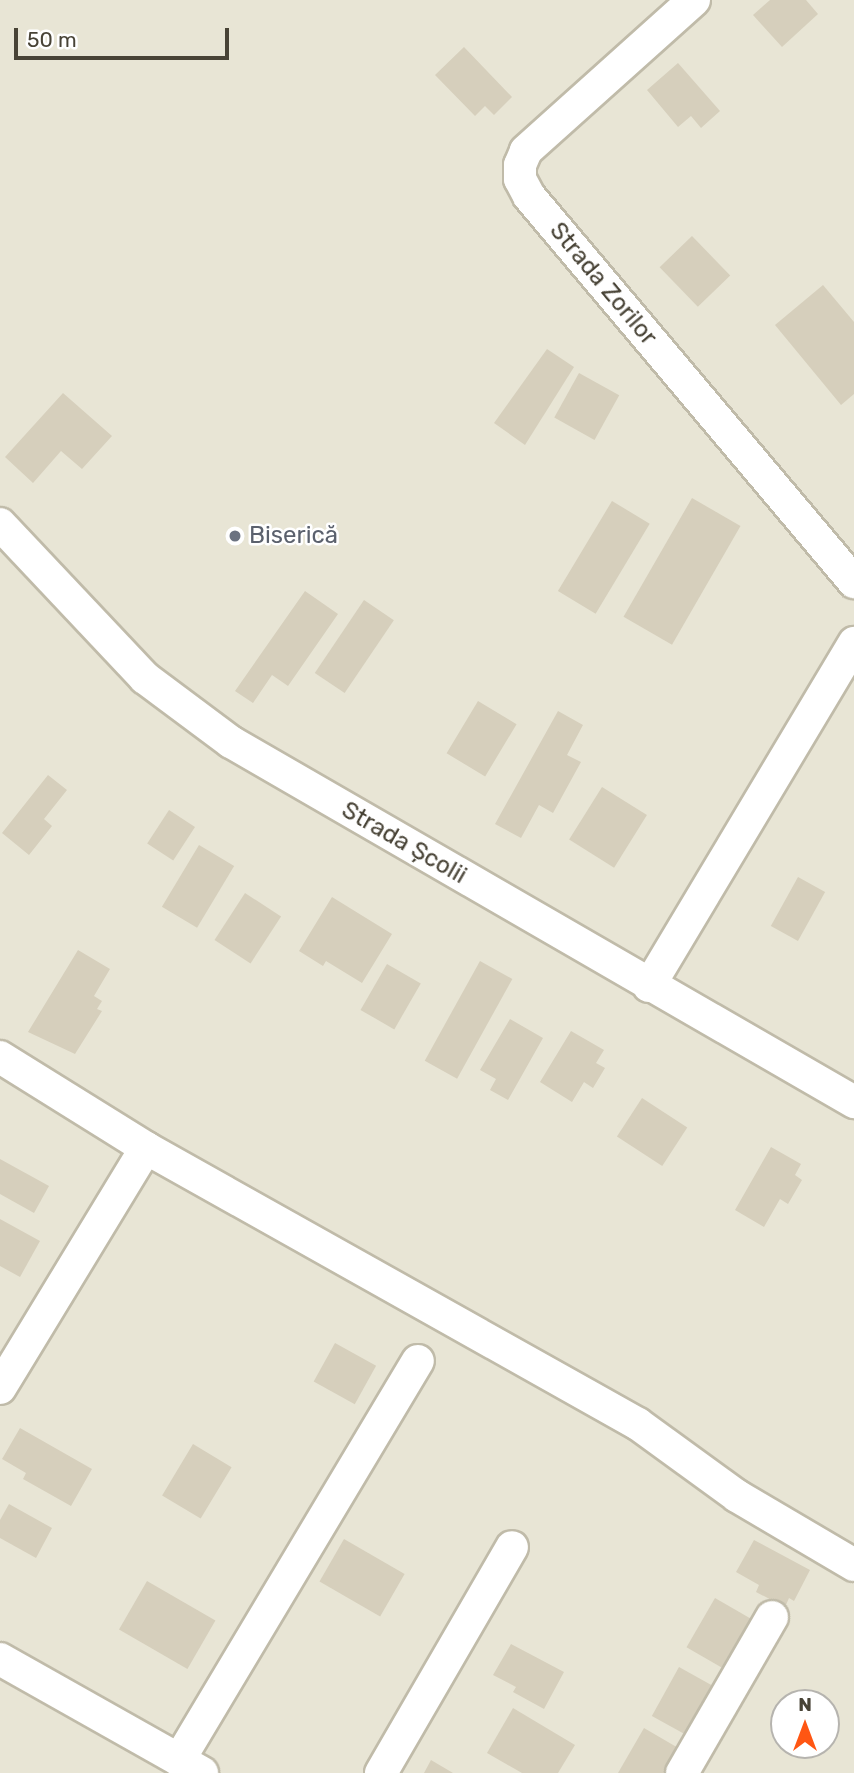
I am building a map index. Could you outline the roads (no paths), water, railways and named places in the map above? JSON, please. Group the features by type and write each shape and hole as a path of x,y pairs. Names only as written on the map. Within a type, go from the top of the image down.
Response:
{"street":[{"name":"Strada Zorilor","path":"694,0 526,151 520,165 520,179 538,207 854,582"},
{"name":"Strada Școlii","path":"0,524 111,645 184,709 260,759 854,1102"},
{"path":"649,986 854,643"},
{"path":"0,1057 146,1148 638,1424 737,1496 854,1565"},
{"path":"0,1388 146,1148"},
{"path":"0,1659 191,1766 418,1361"},
{"path":"381,1773 512,1546"},
{"path":"682,1773 772,1617"}],"place":[{"name":"Biserică","path":"235,536"}]}
